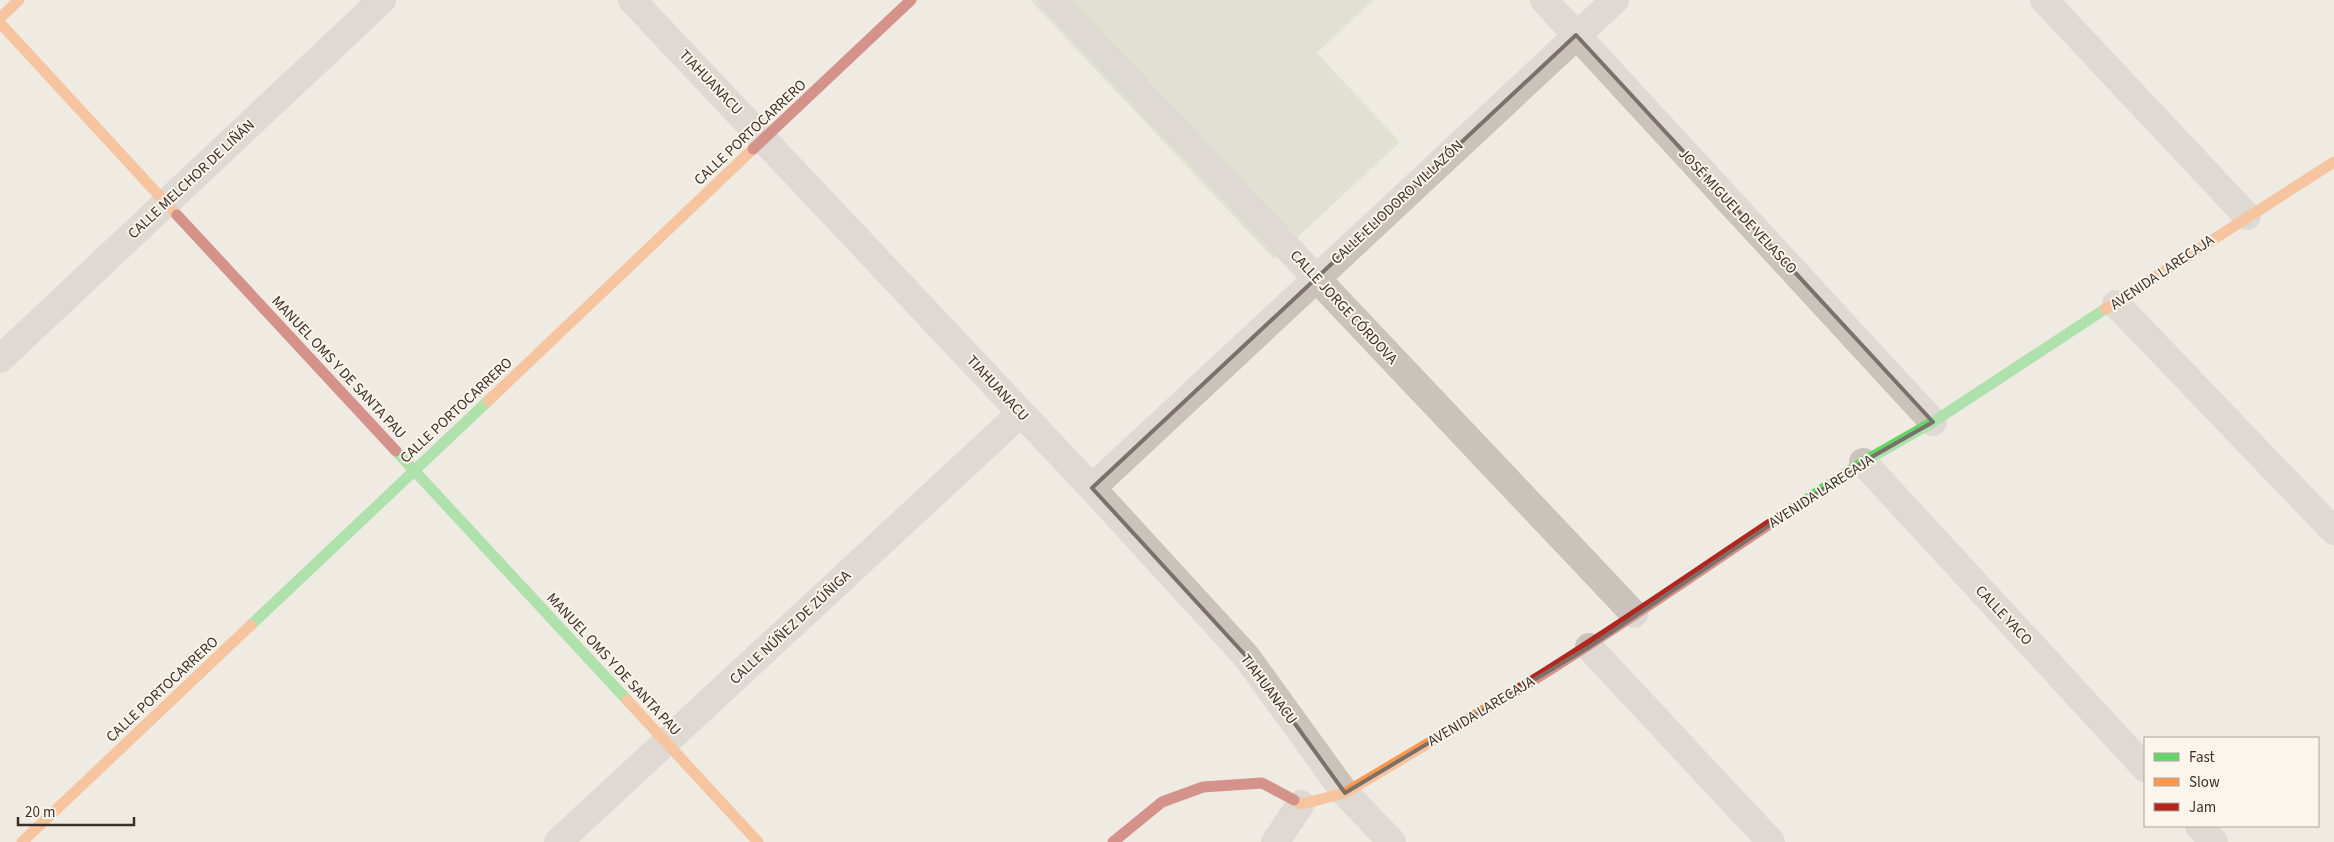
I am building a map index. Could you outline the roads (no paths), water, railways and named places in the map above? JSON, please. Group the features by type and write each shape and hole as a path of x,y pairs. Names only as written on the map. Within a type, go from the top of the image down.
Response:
{"street":[{"path":"0,18 19,0"},
{"name":"CALLE MELCHOR DE LIÑÁN","path":"0,359 382,0"},
{"name":"TIAHUANACU","path":"632,0 1092,488 1246,656 1345,792 1392,842"},
{"name":"CALLE PORTOCARRERO","path":"22,842 911,0"},
{"name":"CALLE JORGE CÓRDOVA","path":"1053,0 1634,614"},
{"name":"JOSÉ MIGUEL DE VELASCO","path":"1544,0 1933,422"},
{"name":"CALLE ELIODORO VILLAZÓN","path":"1092,488 1615,0"},
{"path":"2044,0 2247,216"},
{"name":"MANUEL OMS Y DE SANTA PAU","path":"0,23 758,842"},
{"name":"AVENIDA LARECAJA","path":"1301,804 1345,792 1589,647 1634,614 1863,462 1933,422 2116,304 2247,216 2334,162"},
{"path":"2116,304 2334,531"},
{"name":"CALLE NÚÑEZ DE ZÚÑIGA","path":"558,842 1021,413"},
{"name":"CALLE YACO","path":"1863,462 2144,767"},
{"path":"1589,647 1771,842"},
{"path":"1113,842 1162,802 1203,787 1262,783 1301,804 1275,842"},
{"path":"2200,827 2214,842"}]}
